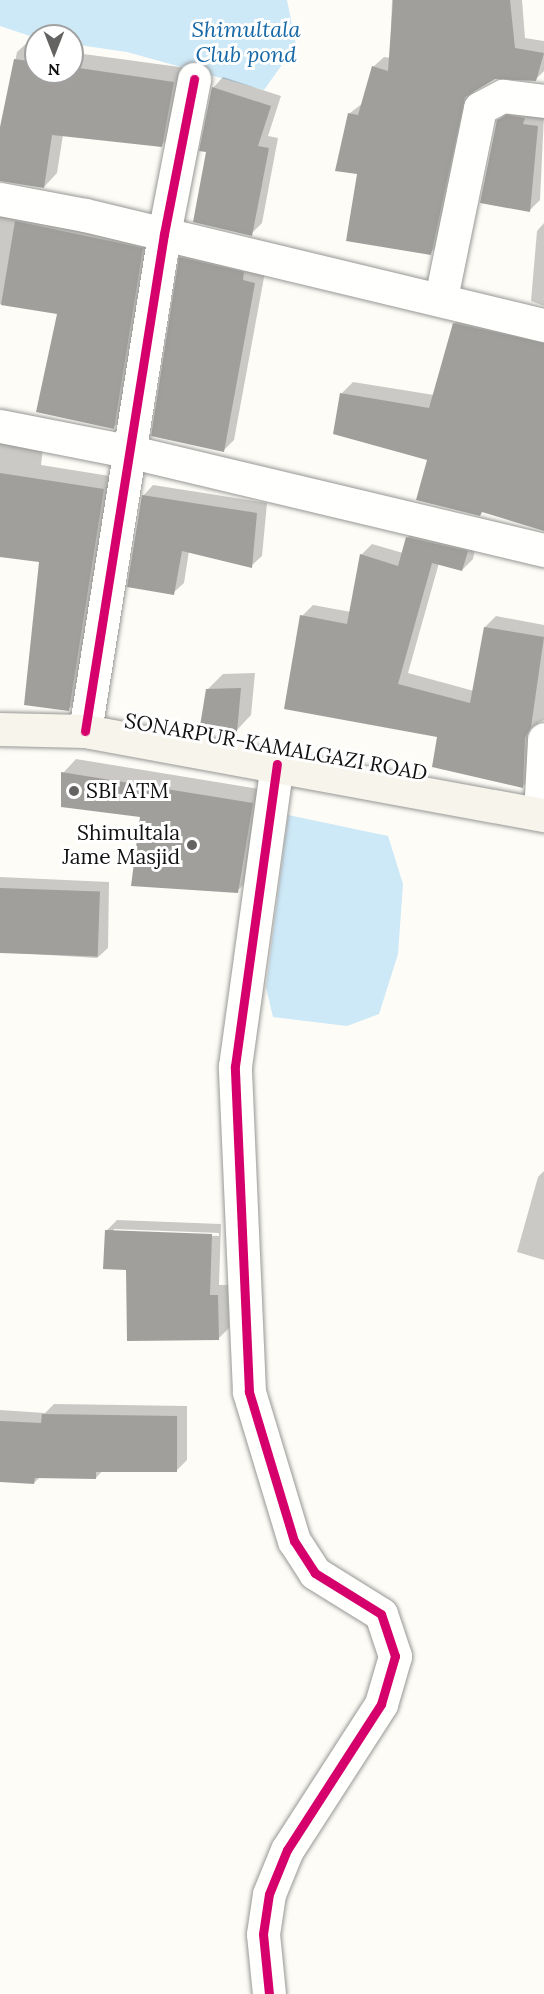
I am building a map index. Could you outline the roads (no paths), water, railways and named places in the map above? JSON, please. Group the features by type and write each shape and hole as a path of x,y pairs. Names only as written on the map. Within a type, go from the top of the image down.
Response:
{"main road":[{"name":"SONARPUR-KAMALGAZI ROAD","path":"0,729 85,731 542,814"}],"street":[{"path":"85,731 164,234 194,79"},
{"path":"441,298 480,108 503,96 543,98"},
{"path":"0,199 441,298 544,325"},
{"path":"0,426 128,452 544,550"},
{"path":"542,814 544,739"},
{"path":"269,1994 263,1934 269,1894 287,1850 381,1704 395,1656 381,1614 315,1573 294,1541 249,1392 235,1066 277,765"}],"water":[{"name":"Shimultala Club pond","path":"0,0 287,0 296,45 264,90 127,52 84,46 84,24 24,24 24,34 0,26"},
{"path":"288,815 388,836 403,884 398,954 379,1014 347,1026 273,1017 266,987"}],"place":[{"name":"SBI ATM","path":"74,791"},
{"name":"Shimultala Jame Masjid","path":"192,845"}]}
